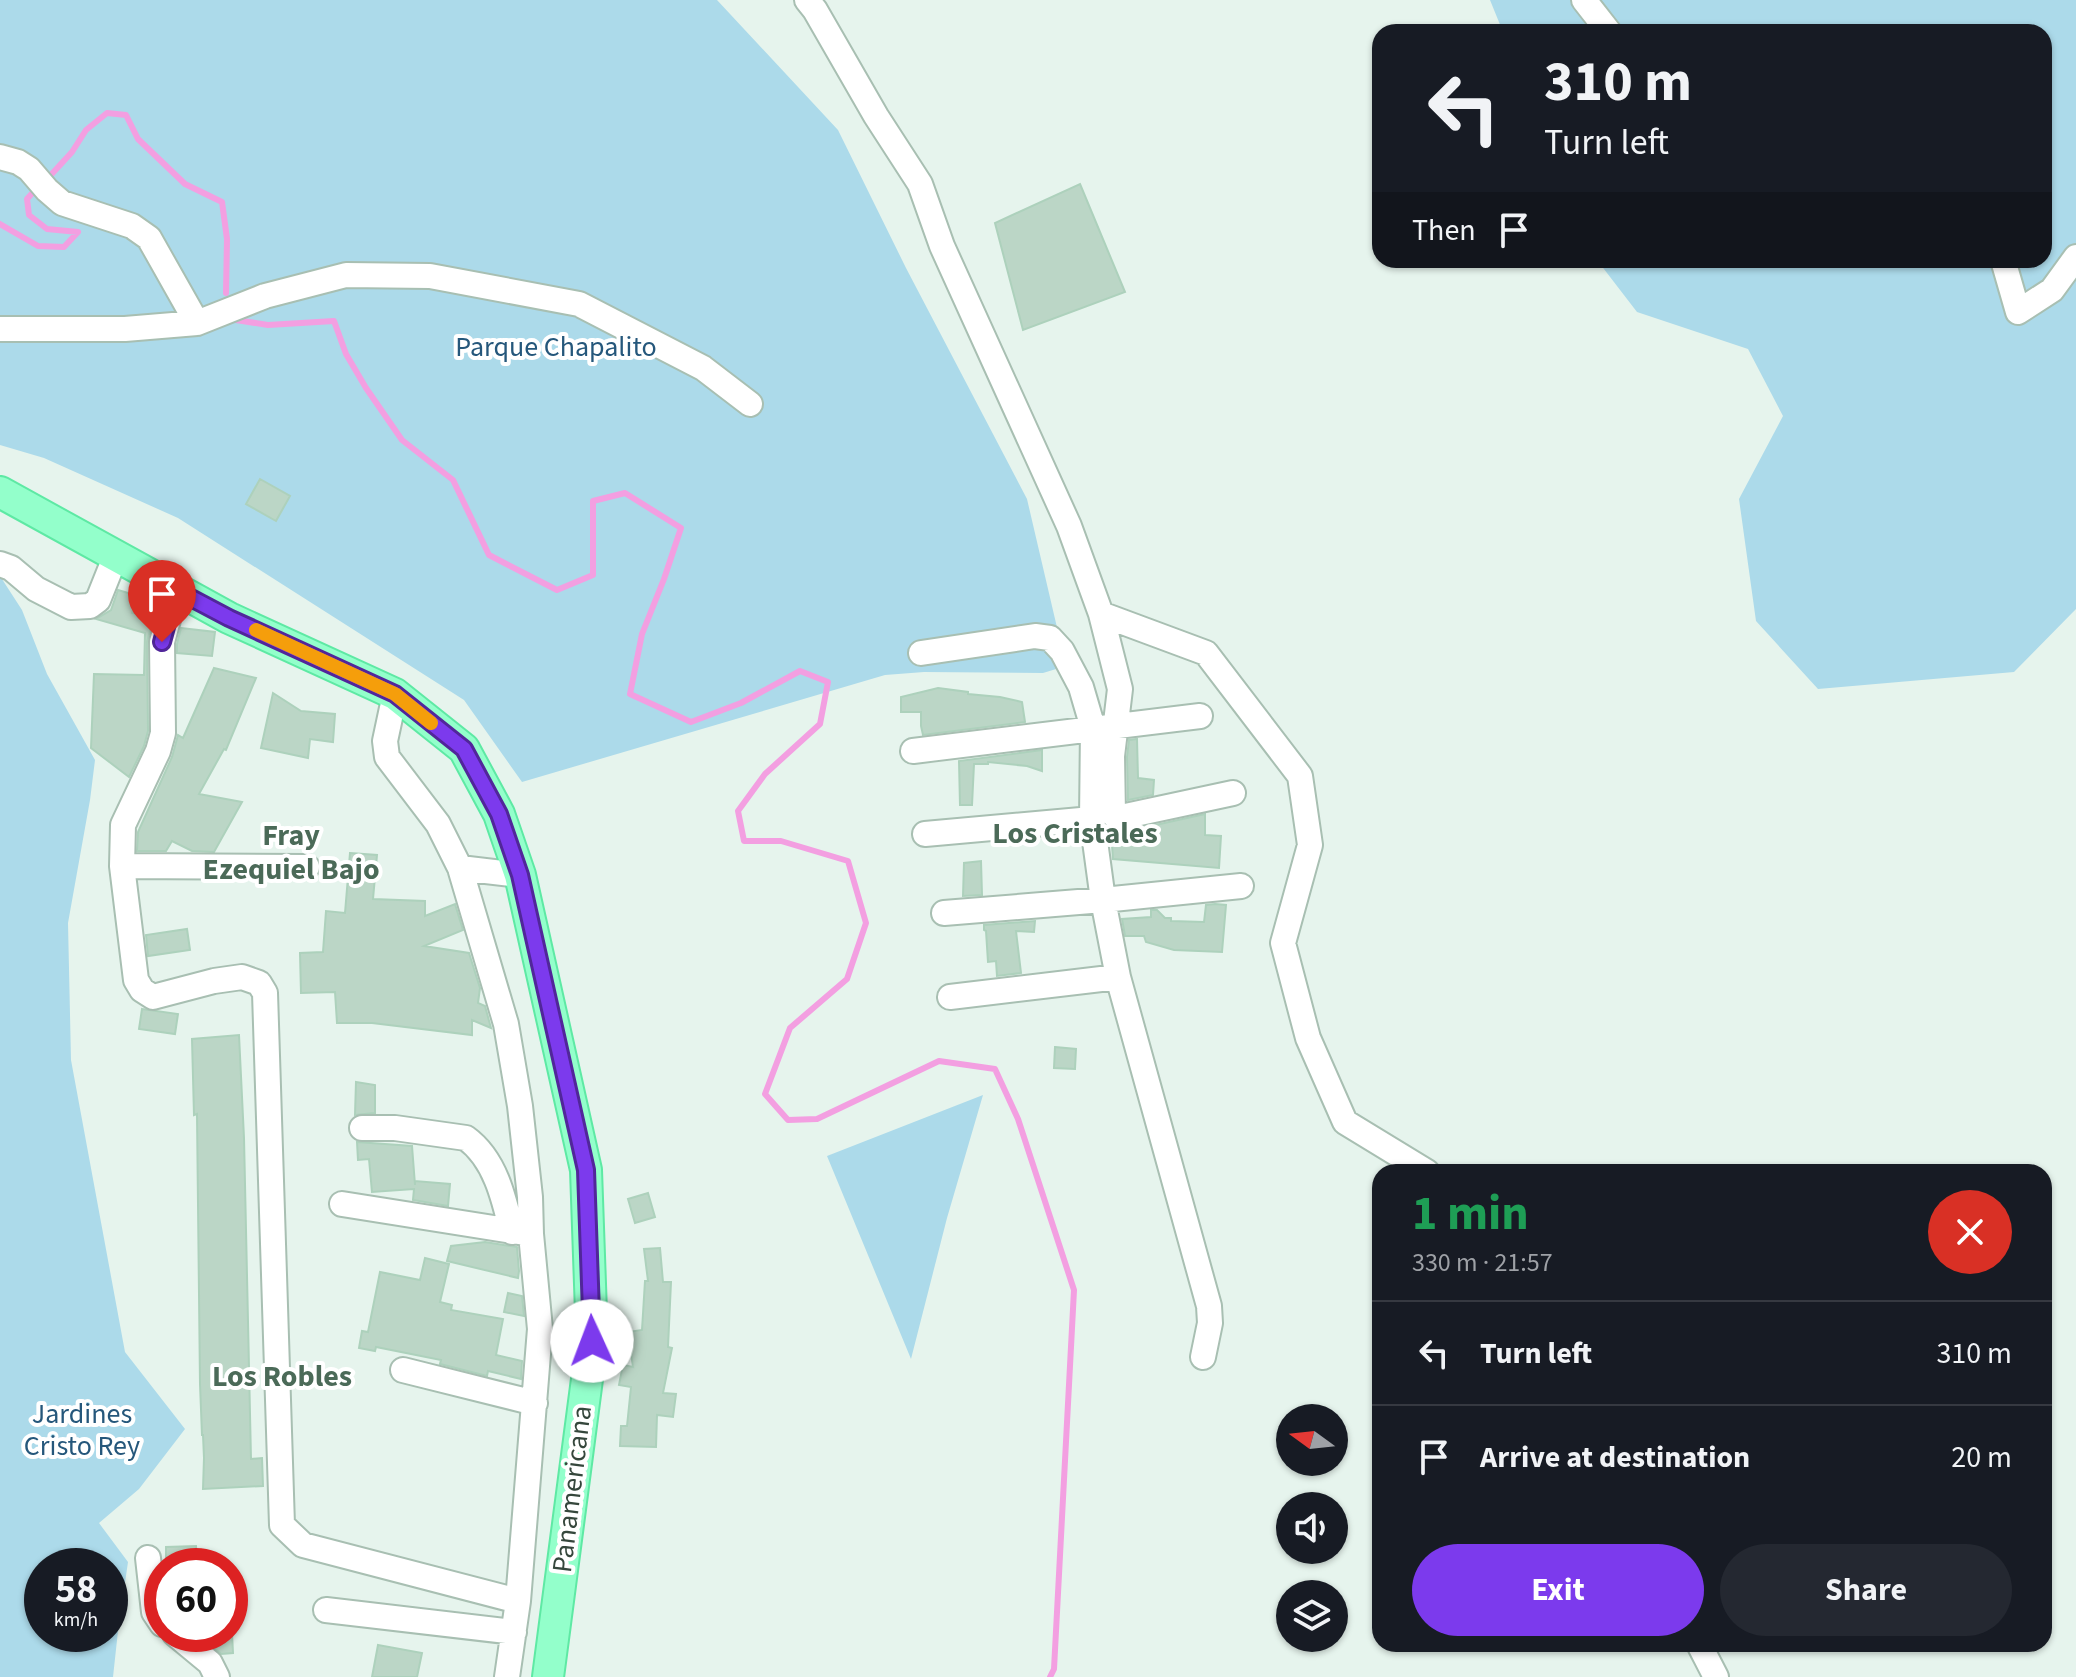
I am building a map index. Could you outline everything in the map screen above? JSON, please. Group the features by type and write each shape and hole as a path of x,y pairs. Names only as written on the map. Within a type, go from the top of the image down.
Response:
{"main road":[{"name":"Panamericana","path":"0,492 229,618 395,694 464,749 499,814 520,875 586,1170 592,1341 548,1677"}],"street":[{"path":"807,0 920,184 942,246 1069,526 1101,614 1120,689 1105,727 1092,819 1103,900 1118,977 1209,1306 1210,1323 1203,1357"},
{"path":"1584,0 1603,24"},
{"path":"0,157 29,169 62,203 132,226 149,238 197,323"},
{"path":"2005,268 2018,312 2052,290 2076,257"},
{"path":"0,329 125,329 197,323 265,296 346,275 430,276 579,304 703,368 750,404"},
{"path":"0,564 11,568 36,589 71,607 80,607 90,606 98,600 116,555"},
{"path":"176,590 162,642 163,733 158,751 123,825 122,866 136,980 142,990 153,997 242,977 259,983 265,993 282,1525 303,1545 518,1601"},
{"path":"1101,614 1206,653 1300,776 1310,845 1283,943 1308,1038 1345,1122 1414,1164"},
{"path":"921,653 1035,636 1050,638 1062,651 1105,727 1112,756 1113,814 1116,817 1233,793"},
{"path":"395,694 385,741 387,757 438,824 460,868 506,1024 520,1106 530,1197 522,1233"},
{"path":"913,751 1200,716"},
{"path":"925,834 1092,819"},
{"path":"122,866 307,867"},
{"path":"460,868 520,875"},
{"path":"944,913 1241,886"},
{"path":"950,997 1118,977"},
{"path":"362,1128 395,1128 466,1138 487,1161 522,1233 540,1329 518,1601 507,1677"},
{"path":"342,1204 522,1233"},
{"path":"403,1370 535,1403"},
{"path":"326,1610 514,1632"},
{"path":"197,1652 210,1663 217,1677"},
{"path":"1703,1652 1716,1677"}],"green space":[{"name":"Parque Chapalito","path":"0,0 717,0 838,130 1027,499 1066,666 1043,673 924,672 885,675 522,782 464,700 178,518 44,458 0,445"},
{"path":"1490,0 2076,0 2076,609 2014,672 1818,689 1756,621 1739,499 1783,416 1748,349 1637,312 1603,268 2052,268 2052,24 1500,24"},
{"name":"Jardines Cristo Rey","path":"0,576 22,610 47,674 95,760 68,923 71,1060 125,1352 185,1429 139,1489 99,1523 118,1548 24,1548 24,1652 116,1652 113,1677 0,1677"},
{"path":"983,1095 947,1218 911,1359 827,1156"}],"building":[{"path":"1080,184 1125,292 1023,330 995,223"},
{"path":"260,479 290,496 276,521 246,504"},
{"path":"118,590 138,596 132,613 154,616 147,642 148,731 129,777 91,748 94,674 144,675 145,633 96,619 111,610"},
{"path":"181,628 215,632 212,656 177,653"},
{"path":"214,668 256,678 226,750 199,794 242,802 214,852 192,851 172,841 166,851 137,851 138,832 172,757 178,735 183,738"},
{"path":"938,688 1022,702 1025,722 923,735 921,712 901,712 901,697"},
{"path":"273,693 301,711 335,714 333,742 310,739 308,758 261,748"},
{"path":"1137,739 1138,778 1154,780 1153,795 1128,800 1129,740"},
{"path":"1042,750 1042,771 1027,766 988,762 974,764 972,805 960,805 959,761"},
{"path":"1205,814 1205,835 1221,836 1219,868 1113,859 1111,831 1124,832"},
{"path":"350,853 377,855 373,899 425,901 425,916 455,904 463,930 424,946 469,953 480,988 478,1003 485,1006 491,1028 472,1020 472,1035 372,1023 337,1023 335,992 301,993 300,953 323,952 326,911 345,913"},
{"path":"981,861 982,895 963,896 964,863"},
{"path":"1206,905 1226,905 1222,952 1174,950 1146,942 1144,936 1125,936 1122,919 1151,917 1151,910 1157,910 1171,921 1204,922"},
{"path":"1035,921 1034,932 1016,931 1021,973 997,976 996,961 988,962 984,925"},
{"path":"187,929 190,950 148,956 146,935"},
{"path":"142,1009 178,1014 175,1034 139,1029"},
{"path":"239,1035 251,1459 262,1458 263,1486 203,1489 197,1114 194,1115 192,1039"},
{"path":"1055,1047 1076,1049 1075,1069 1054,1068"},
{"path":"356,1082 375,1085 375,1113 355,1115"},
{"path":"357,1142 412,1146 415,1185 415,1181 450,1184 448,1206 413,1200 414,1189 372,1192 369,1159 358,1160"},
{"path":"648,1193 655,1217 635,1223 628,1199"},
{"path":"485,1242 517,1247 518,1278 447,1261 451,1246"},
{"path":"660,1248 663,1282 671,1282 668,1347 672,1348 663,1393 676,1394 673,1417 657,1415 656,1447 620,1446 621,1426 627,1426 631,1387 619,1385 623,1365 633,1367 628,1332 642,1330 645,1281 648,1281 644,1249"},
{"path":"425,1258 449,1264 440,1302 452,1305 451,1310 503,1319 496,1355 522,1361 521,1379 488,1371 487,1376 440,1364 441,1360 376,1347 375,1351 359,1348 362,1331 368,1332 380,1272 420,1280"},
{"path":"508,1293 522,1296 524,1316 504,1312"},
{"path":"196,1546 196,1548 166,1548"},
{"path":"378,1645 422,1653 417,1677 372,1677"}],"waterway":[{"path":"49,177 72,152 86,130 107,113 126,115 138,139 185,184 222,202 227,239 226,293"},
{"path":"0,224 38,246 64,247 78,232 47,229 29,215 27,199 36,189"},
{"path":"236,320 268,325 334,321 346,354 402,440 453,480 489,555 557,590 593,575 593,501 625,493 681,528 642,634 630,694 691,722 741,703 800,671 828,682 820,724 765,774 738,811 744,841 781,841 848,861 866,923 847,979 790,1028 765,1094 788,1120 817,1119 939,1061 995,1069 1018,1119 1074,1290 1054,1669 1050,1677"}],"slow traffic":[{"path":"256,630 395,694 431,723"}],"district":[{"name":"Los Cristales","path":"1075,833"},
{"name":"Fray Ezequiel Bajo","path":"291,852"},
{"name":"Los Robles","path":"282,1376"}],"route":[{"path":"162,642 176,590 229,618 395,694 464,749 499,814 520,875 586,1170 592,1341"}]}
